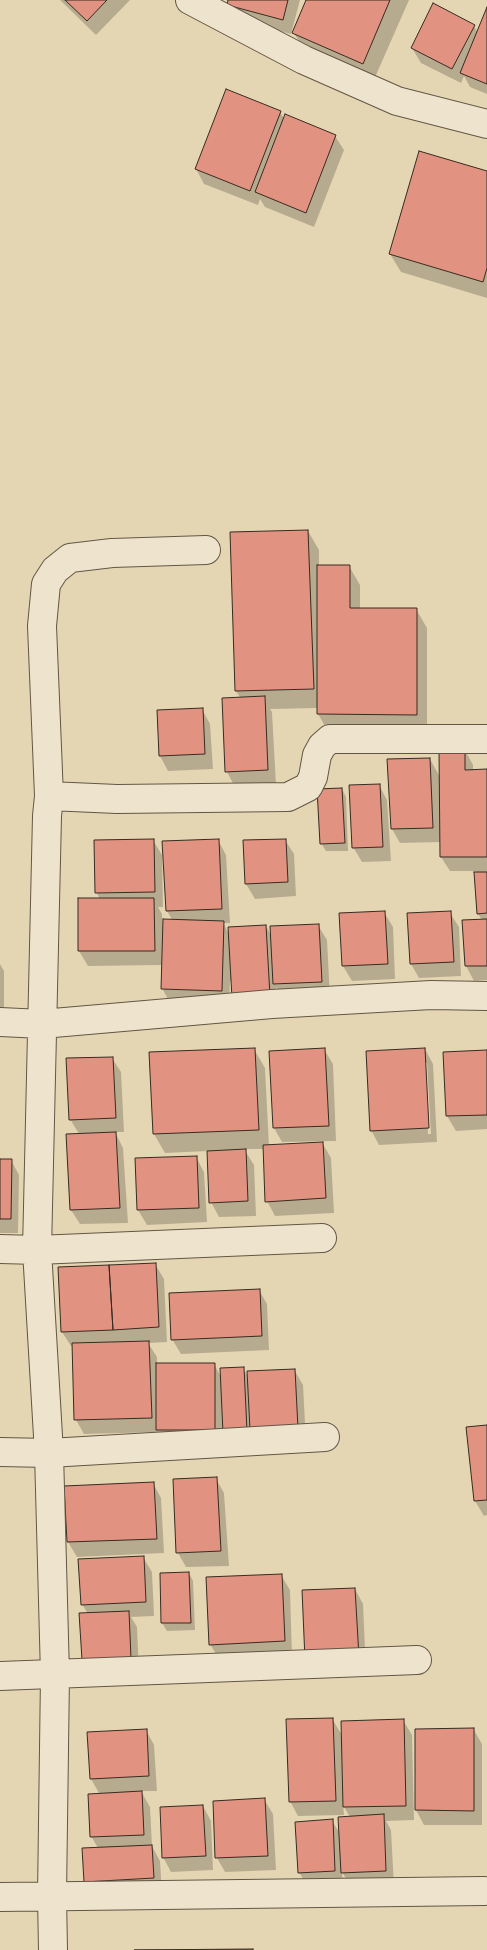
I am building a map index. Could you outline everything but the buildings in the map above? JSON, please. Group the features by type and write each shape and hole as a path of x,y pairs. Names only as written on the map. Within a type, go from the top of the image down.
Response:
{"street":[{"path":"190,0 304,60 397,101 487,124"},
{"path":"53,1950 55,1675 49,1453 37,1250 46,816 49,796 42,626 46,584 55,570 70,558 112,553 206,550"},
{"path":"49,796 117,799 288,797 308,787 313,777 317,754 322,746 330,740 487,739"},
{"path":"0,1022 42,1024 272,1004 431,995 487,996"},
{"path":"0,1249 37,1250 322,1238"},
{"path":"0,1452 49,1453 325,1437"},
{"path":"0,1676 417,1660"},
{"path":"0,1897 484,1891"}]}
